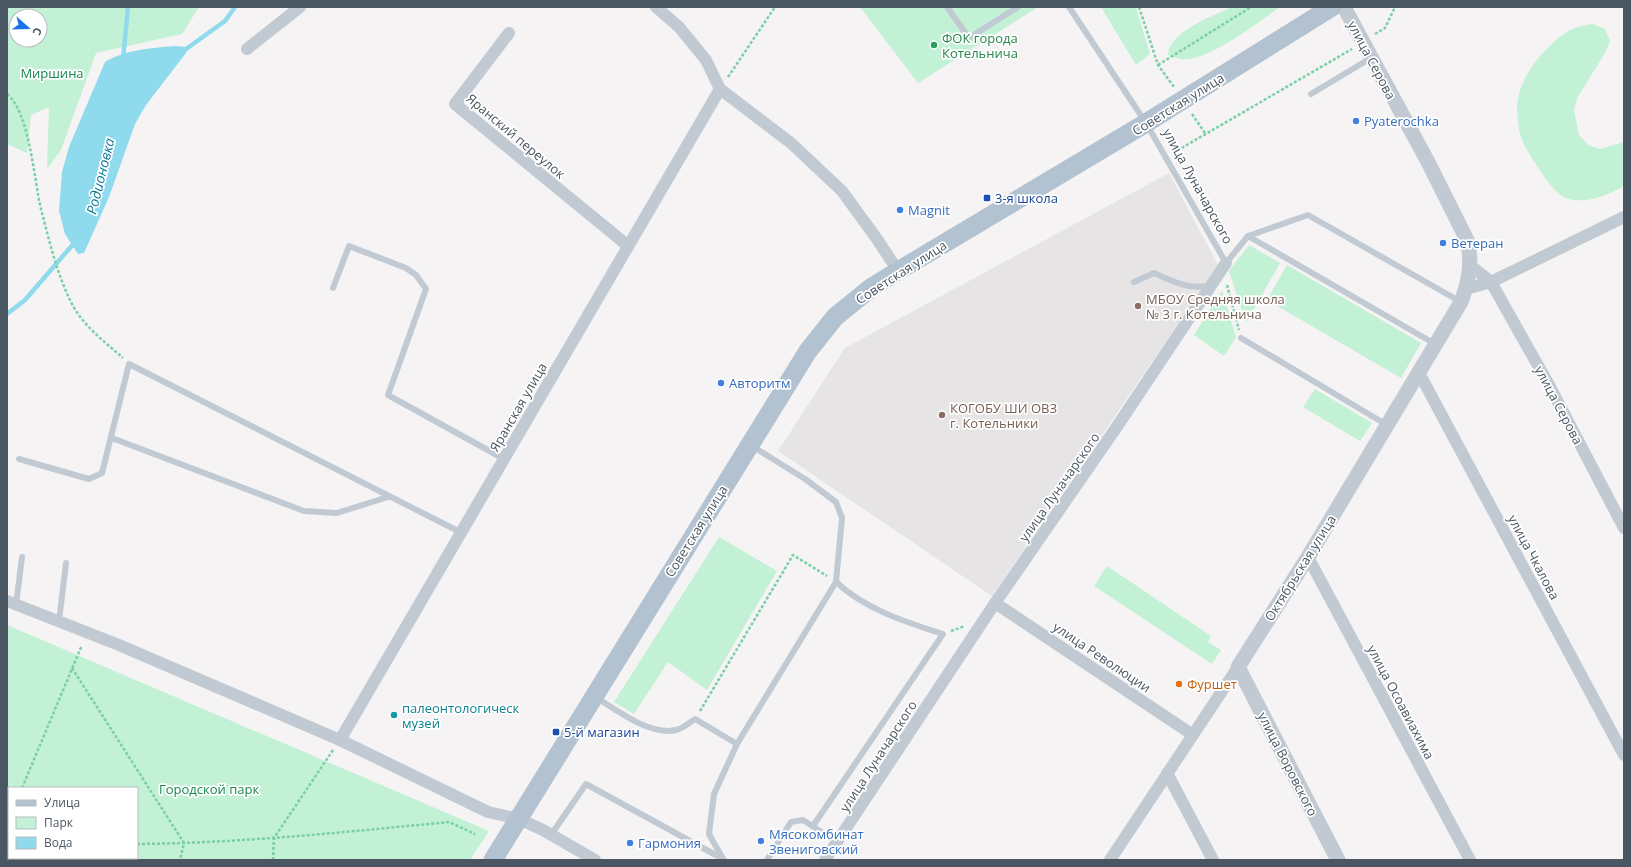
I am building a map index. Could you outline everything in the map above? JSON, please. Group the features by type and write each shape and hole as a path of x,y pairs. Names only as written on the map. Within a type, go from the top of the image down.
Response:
{"main road":[{"name":"Советская улица","path":"493,860 808,351 836,317 872,287 898,270 1146,123 1332,7"}],"street":[{"path":"247,49 300,7"},
{"path":"656,7 679,27 706,60 720,89 792,143 842,191 898,270"},
{"name":"улица Серова","path":"1344,7 1428,162 1467,240 1470,252 1470,265"},
{"name":"Яранский переулок","path":"509,33 455,104 627,245"},
{"name":"Яранская улица","path":"340,740 462,533 627,245 720,89"},
{"path":"1463,296 1624,217"},
{"path":"1470,265 1491,282"},
{"name":"Октябрьская улица","path":"1110,860 1238,667 1308,557 1463,296 1470,265"},
{"name":"улица Луначарского","path":"825,860 995,603 1224,266"},
{"name":"улица Серова","path":"1491,282 1549,385 1624,528"},
{"name":"улица Чкалова","path":"1418,371 1624,755"},
{"name":"улица Осоавиахима","path":"1308,557 1470,860"},
{"path":"12,603 59,621 340,740 488,812 519,819 595,860"},
{"name":"улица Революции","path":"995,603 1193,735"},
{"name":"улица Воровского","path":"1238,667 1338,860"},
{"path":"1167,773 1213,860"}],"lane":[{"path":"947,7 969,38 1018,7"},
{"name":"улица Луначарского","path":"1069,7 1146,123 1166,156 1224,266"},
{"path":"1310,94 1371,58"},
{"path":"1224,266 1248,236 1308,215 1463,296"},
{"path":"1248,236 1435,344"},
{"path":"333,288 349,246 406,268 416,275 426,289 388,395 504,459"},
{"path":"1134,282 1154,273 1176,283 1204,287 1213,284"},
{"path":"1241,338 1387,425"},
{"path":"19,459 89,479 102,473 112,438 129,364 388,497 462,533"},
{"path":"112,438 304,511 337,513 388,497"},
{"path":"723,860 709,834 714,794 737,744 836,582 842,518 836,502 805,478 750,444"},
{"path":"12,603 22,557"},
{"path":"59,621 66,563"},
{"path":"813,826 942,634 886,614 850,595 836,582"},
{"path":"594,696 617,711 655,730 677,730 695,719 737,744"},
{"path":"551,835 586,784 723,860"},
{"path":"767,860 791,822 803,820 838,842"}],"path":[{"path":"720,89 775,7"},
{"path":"1139,7 1158,65 1205,133"},
{"path":"1158,65 1251,7"},
{"path":"1166,156 1385,28 1395,7"},
{"path":"7,94 17,107 30,147 40,209 56,262 72,304 94,332 129,364"},
{"path":"1224,266 1241,338"},
{"path":"695,719 793,555 836,582"},
{"path":"22,787 82,645"},
{"path":"72,668 184,844 180,860"},
{"path":"273,860 274,838 340,740"},
{"path":"138,844 184,844 274,838 450,822 475,834"}],"shaded area":[{"name":"КОГОБУ ШИ ОВЗ г. Котельники","path":"1169,173 1218,265 992,596 778,451 845,348"}],"green space":[{"name":"Миршина","path":"7,7 199,7 182,34 96,53 61,150 47,169 49,107 31,115 27,153 7,144"},
{"name":"ФОК города Котельнича","path":"860,7 1038,7 918,83"},
{"path":"1101,7 1136,7 1150,54 1136,65"},
{"path":"1232,7 1280,7 1232,40 1204,55 1191,59 1180,59 1168,55 1170,46 1193,25"},
{"path":"1593,24 1605,29 1610,41 1605,53 1577,98 1574,110 1579,135 1588,145 1600,149 1624,142 1624,186 1601,197 1588,200 1575,200 1564,197 1555,190 1531,157 1520,136 1517,105 1522,84 1542,54 1558,38 1567,32 1580,26"},
{"path":"1249,245 1280,263 1246,323 1229,271"},
{"path":"1287,265 1421,343 1401,378 1267,300"},
{"path":"1222,290 1236,337 1224,356 1194,335"},
{"path":"1315,389 1372,423 1360,441 1303,407"},
{"path":"719,537 777,571 707,690 668,662 634,714 614,702"},
{"path":"1107,566 1211,636 1208,642 1221,650 1212,664 1094,586"},
{"name":"Городской парк","path":"7,625 489,831 470,860 7,860"}],"water":[{"path":"174,46 186,47 186,53 146,105 135,124 109,197 84,253 78,254 65,234 59,211 62,172 69,147 105,62 129,52"}],"waterway":[{"name":"Родионовка","path":"123,59 128,7"},
{"path":"182,52 225,21 235,7"},
{"name":"Родионовка","path":"7,314 25,300 75,242"}],"place":[{"name":"ФОК города Котельнича","path":"934,45"},
{"name":"Pyaterochka","path":"1356,121"},
{"name":"3-я школа","path":"987,198"},
{"name":"Magnit","path":"900,210"},
{"name":"Ветеран","path":"1443,243"},
{"name":"МБОУ Средняя школа № 3 г. Котельнича","path":"1138,306"},
{"name":"Авторитм","path":"721,383"},
{"name":"КОГОБУ ШИ ОВЗ г. Котельники","path":"942,415"},
{"name":"Фуршет","path":"1179,684"},
{"name":"палеонтологическ музей","path":"394,715"},
{"name":"5-й магазин","path":"556,732"},
{"name":"Мясокомбинат Звениговский","path":"761,841"},
{"name":"Гармония","path":"630,843"}]}
